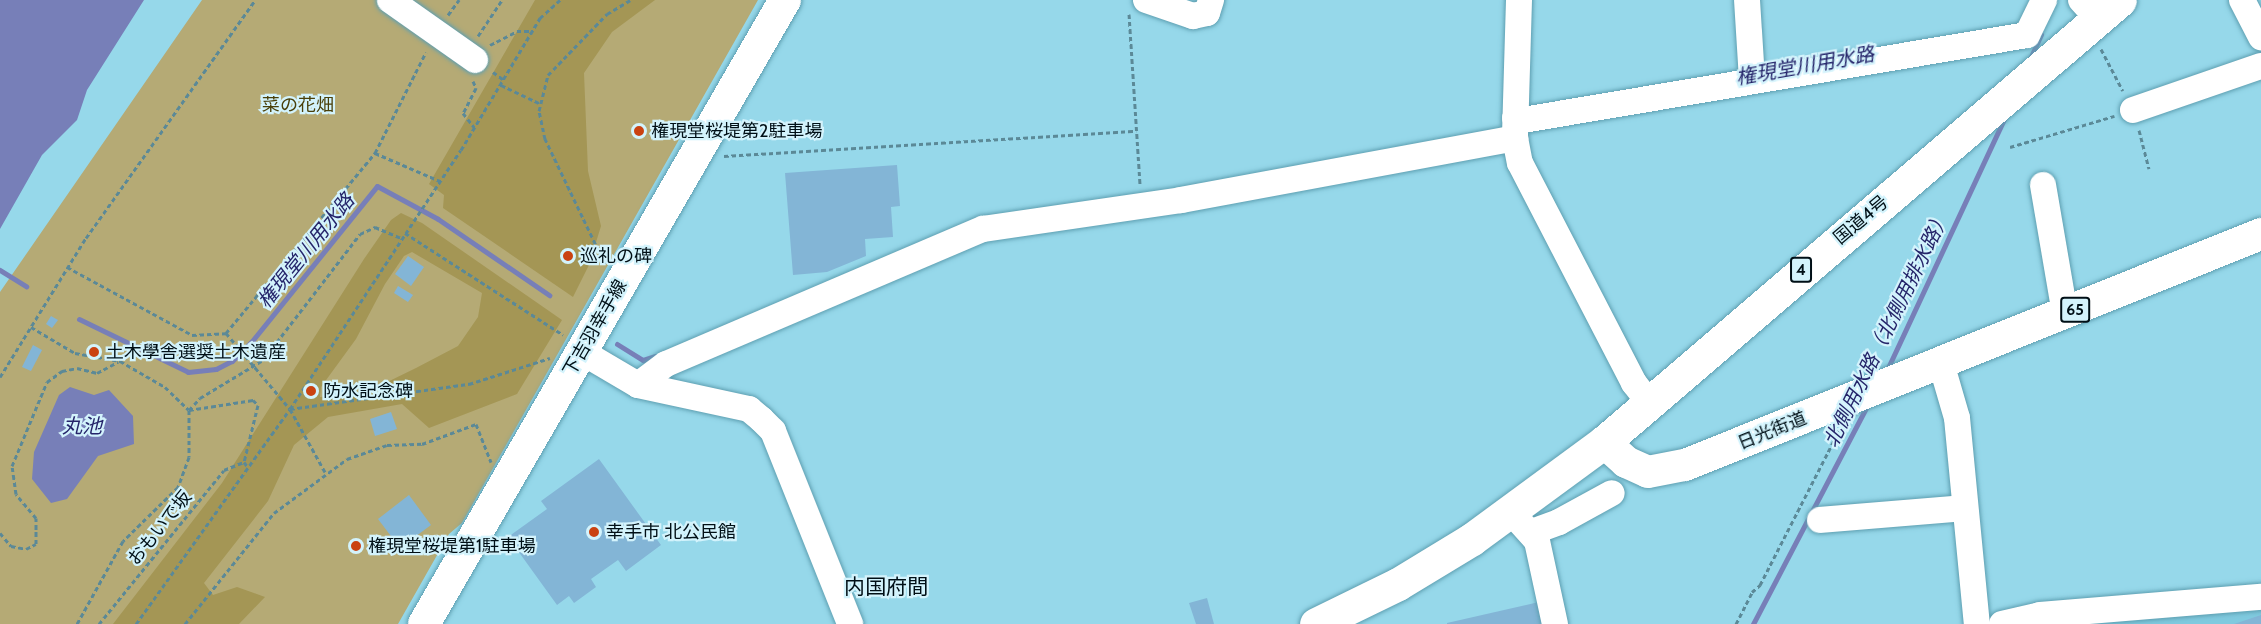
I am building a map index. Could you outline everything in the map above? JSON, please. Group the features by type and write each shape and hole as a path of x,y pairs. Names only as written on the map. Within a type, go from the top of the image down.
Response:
{"highway":[{"name":"国道4号","path":"1604,442 2038,70 2100,6"},
{"name":"4","path":"1316,624 1521,522 1604,442"}],"main road":[{"name":"下吉羽幸手線","path":"424,624 571,348 699,147 785,0"},
{"name":"日光街道","path":"1604,442 1640,469 1665,471 1849,409 1888,384 2261,234"}],"street":[{"path":"390,0 473,59"},
{"path":"1137,6 1193,16 1207,13 1210,0"},
{"path":"1519,0 1515,128 1520,163 1535,197 1634,383 1649,402"},
{"path":"1747,0 1752,80"},
{"path":"638,385 666,364 982,229 1141,206 1515,128 1528,119 2027,35 2044,0"},
{"path":"2242,0 2261,37"},
{"path":"2133,110 2261,66"},
{"path":"2043,185 2065,314"},
{"path":"571,348 638,385 749,409 772,431 850,624"},
{"path":"1941,363 1957,418 1977,624"},
{"path":"1521,522 1559,522 1612,493"},
{"path":"1820,520 1965,508"},
{"path":"1521,522 1537,541 1555,624"},
{"path":"2002,624 2040,615 2261,597"}],"path":[{"path":"0,377 67,267 255,0"},
{"path":"67,267 192,335 226,333 375,153 435,32 459,0"},
{"path":"136,624 290,409 440,181 533,31 560,0"},
{"path":"609,271 544,139 541,104 548,75 608,14 630,0"},
{"path":"1137,6 1136,131 1141,206"},
{"path":"473,59 496,40 517,32 533,31"},
{"path":"501,85 541,104"},
{"path":"2010,147 2133,110"},
{"path":"699,147 729,157 1136,131"},
{"path":"375,153 440,181"},
{"path":"77,624 123,541 178,487 189,457 189,410 200,398 263,360 360,234 375,227 402,238"},
{"path":"405,233 571,348"},
{"path":"31,327 75,353 120,361 165,387 189,410"},
{"path":"226,333 251,367 290,409 325,473"},
{"path":"290,409 469,384 571,348"},
{"path":"0,533 11,546 26,549 36,544 36,518 16,494 12,466 47,382 62,371 77,368 97,373 120,361"},
{"path":"189,410 253,400 258,405 244,462 247,466"},
{"path":"1736,624 1752,592 1760,585 1849,409"},
{"path":"185,624 274,513 325,473 347,459 387,445 422,444 476,424 488,460 499,465"},
{"name":"おもいで坂","path":"99,624 224,470 244,462"}],"shaded area":[{"path":"535,0 655,0 612,32 584,73 588,171 601,226 589,265 573,297 443,208 444,195 429,184"},
{"path":"401,213 422,223 562,320 517,394 429,428 402,404 328,417 294,445 268,501 204,583 213,595 237,587 265,597 239,624 113,624 222,483 391,220","holes":["412,252 482,293 478,317 458,346 373,389 349,396 320,397 321,387 356,339 385,284 404,256"]},
{"path":"2261,604 2261,624 2042,624"}],"green space":[{"name":"菜の花畑","path":"202,0 758,0 462,523 449,534 398,624 0,624 0,292"}],"water":[{"path":"0,0 144,0 87,90 77,120 42,155 0,229"},
{"name":"丸池","path":"70,387 94,395 109,390 133,416 134,444 98,456 67,499 51,503 32,479 34,452 59,395"}],"building":[{"path":"897,165 900,206 891,207 893,237 865,239 866,256 827,272 793,275 785,173"},
{"path":"408,256 424,267 411,286 395,274"},
{"path":"398,286 413,295 408,302 394,293"},
{"path":"51,316 58,320 52,328 46,324"},
{"path":"33,345 42,350 31,371 22,367"},
{"path":"347,386 348,393 325,396 325,389"},
{"path":"391,412 397,429 375,436 370,419"},
{"path":"599,459 661,545 626,571 618,560 591,579 596,587 574,603 569,596 557,605 508,537 547,509 541,501"},
{"path":"409,495 431,525 400,548 378,519"},
{"path":"1207,598 1214,624 1196,624 1189,603"},
{"path":"1539,602 1544,624 1447,624 1447,623"},
{"path":"2261,615 2261,624 2234,624"}],"waterway":[{"name":"北側用水路（北側用排水路）","path":"2030,59 2041,34"},
{"name":"北側用水路（北側用排水路）","path":"1886,372 2005,117"},
{"name":"権現堂川用水路","path":"79,319 188,372 216,369 232,361 252,341 377,186 438,219 549,295"},
{"name":"権現堂川用水路","path":"0,270 26,286"},
{"name":"権現堂川用水路","path":"617,344 643,360 655,356"},
{"name":"北側用水路（北側用排水路）","path":"1753,624 1867,406"}],"place":[{"name":"権現堂桜堤第2駐車場","path":"639,131"},
{"name":"巡礼の碑","path":"568,256"},
{"name":"土木學舎選奨土木遺産","path":"94,352"},
{"name":"防水記念碑","path":"311,391"},
{"name":"幸手市 北公民館","path":"594,532"},
{"name":"権現堂桜堤第1駐車場","path":"356,546"}],"district":[{"name":"内国府間","path":"886,587"}]}
